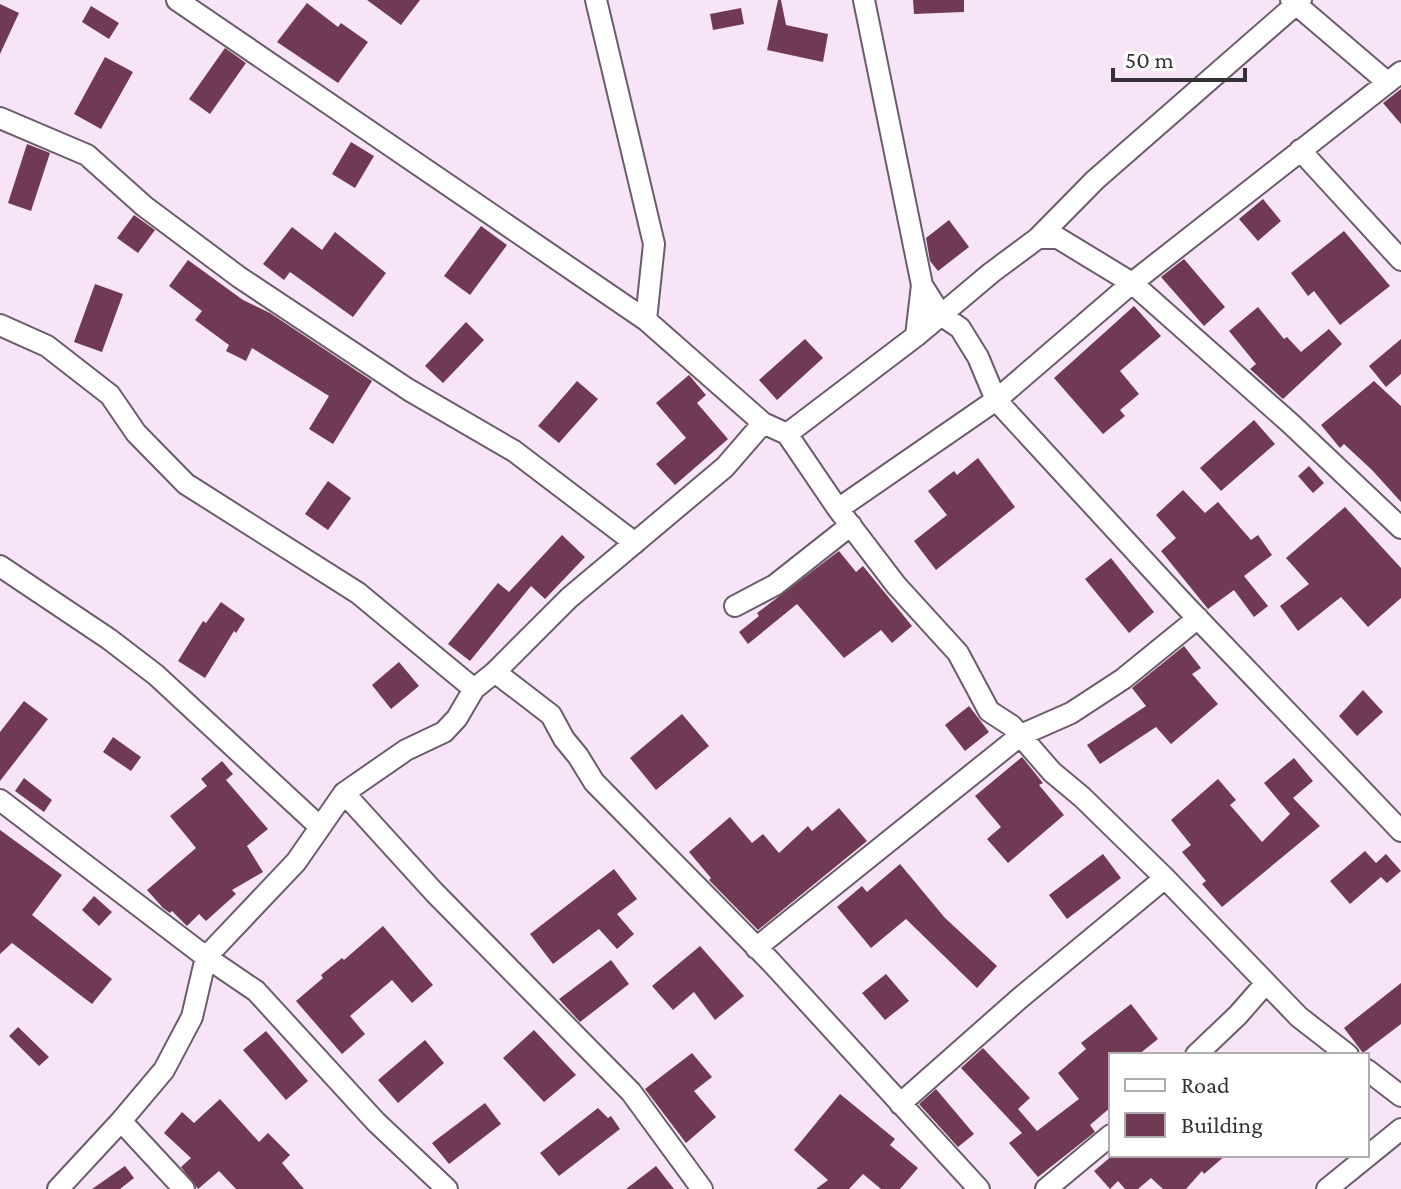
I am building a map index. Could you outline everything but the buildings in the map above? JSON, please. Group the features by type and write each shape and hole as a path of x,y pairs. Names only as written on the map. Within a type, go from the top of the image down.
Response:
{"street":[{"path":"177,0 646,320 763,423 787,434 896,585 958,653 989,711 1012,726 1052,772 1165,878 1299,1017 1345,1053"},
{"path":"596,0 654,244 646,320"},
{"path":"864,0 922,285 916,336"},
{"path":"735,606 775,585 844,517 996,400 1132,283 1394,77 1296,2 1095,180 1038,238 787,434"},
{"path":"0,118 87,155 144,206 239,277 409,390 514,451 635,543"},
{"path":"1300,150 1401,260"},
{"path":"1038,238 1058,238 1132,283 1290,423 1401,528"},
{"path":"922,285 941,315 960,328 978,357 996,400 1401,831"},
{"path":"0,325 47,346 110,395 136,433 186,484 358,593 474,689"},
{"path":"58,1189 164,1070 192,1017 206,957 296,862 344,793 406,750 444,732 457,718 474,689 569,598 725,467 763,423"},
{"path":"0,566 109,639 156,675 320,827"},
{"path":"756,948 1021,735 1071,713 1123,679 1198,618"},
{"path":"495,672 551,715 594,782 756,948 979,1189"},
{"path":"344,793 434,892 631,1092 702,1189"},
{"path":"0,800 206,957 256,991 376,1122 447,1189"},
{"path":"900,1104 1020,998 1165,878"},
{"path":"1198,1053 1266,983"},
{"path":"1369,1072 1401,1096"},
{"path":"121,1121 184,1189"},
{"path":"1369,1155 1401,1129"},
{"path":"1046,1189 1109,1137"},
{"path":"1327,1189 1366,1157"}]}
